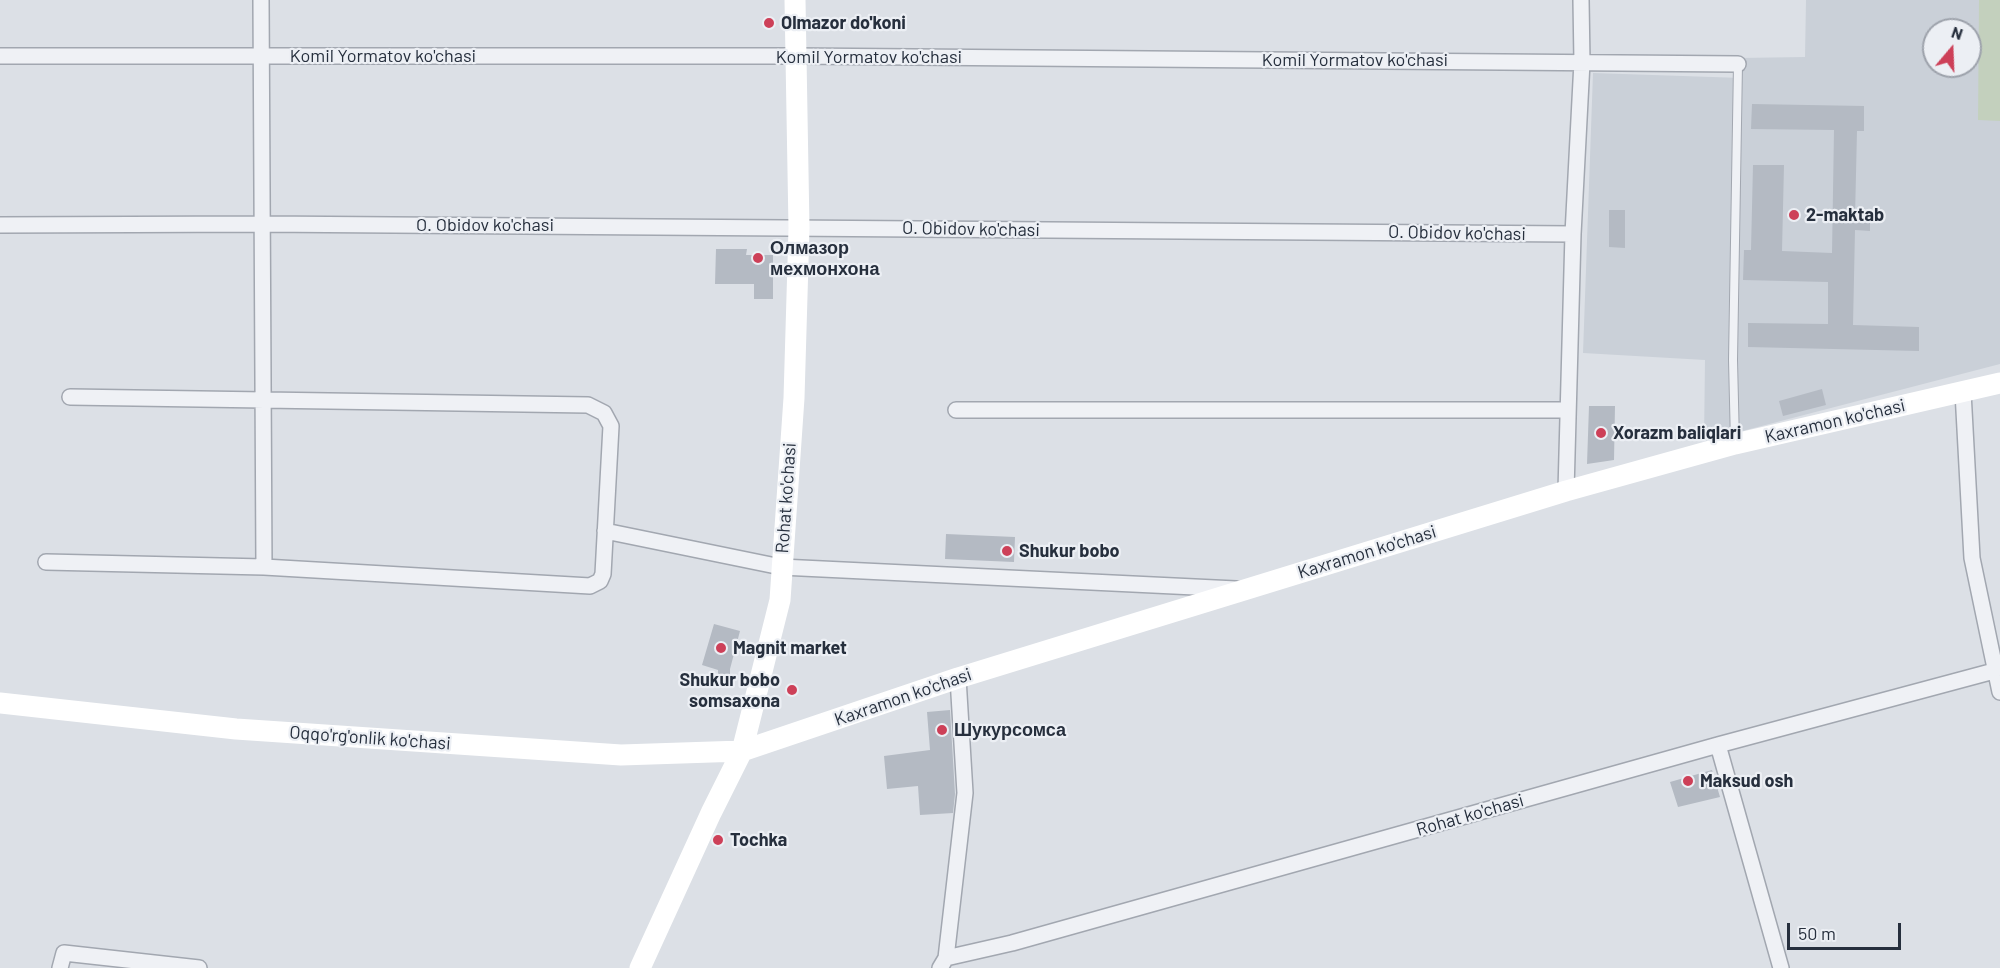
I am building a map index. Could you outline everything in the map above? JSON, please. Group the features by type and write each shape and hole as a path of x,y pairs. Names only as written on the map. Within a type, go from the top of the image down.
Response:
{"street":[{"path":"261,0 264,567"},
{"name":"Rohat ko'chasi","path":"640,968 711,813 742,752 780,600 794,398 799,228 795,0"},
{"path":"1566,491 1573,234 1582,62 1581,0"},
{"name":"Komil Yormatov ko'chasi","path":"0,56 795,56 1738,64"},
{"name":"O. Obidov ko'chasi","path":"0,225 262,224 1573,234"},
{"name":"Kaxramon ko'chasi","path":"742,752 958,678 1566,491 1735,444 2000,383"},
{"path":"1963,392 1972,558 2000,692"},
{"path":"46,562 264,567 590,586 600,581 603,574 611,426 604,413 588,405 70,397"},
{"path":"956,410 1568,410"},
{"path":"605,531 781,567 1245,589"},
{"name":"Rohat ko'chasi","path":"958,678 965,793 943,963 1994,670"},
{"name":"Oqqo'rg'onlik ko'chasi","path":"0,703 236,729 598,754 742,752"},
{"path":"1718,746 1781,968"},
{"path":"60,968 64,953 199,968"}],"lane":[{"path":"1735,444 1733,360 1738,64"}],"shaded area":[{"name":"2-maktab","path":"1806,0 2000,0 2000,364 1704,441 1705,360 1583,353 1593,73 1742,78 1739,58 1805,57"}],"green space":[{"path":"1979,0 2000,0 2000,121 1978,120 1978,78 1982,78 1982,18 1979,18"}],"building":[{"path":"1752,104 1864,106 1864,131 1857,131 1855,217 1870,218 1870,231 1855,230 1853,325 1919,327 1919,351 1748,347 1748,323 1828,324 1828,282 1743,280 1744,250 1751,250 1753,165 1784,165 1782,251 1832,253 1834,130 1751,129"},
{"path":"1609,210 1625,210 1625,248 1609,247"},
{"path":"716,249 747,249 746,255 773,255 773,299 754,299 754,284 715,284"},
{"path":"1822,389 1826,405 1783,416 1779,401"},
{"name":"Xorazm baliqlari","path":"1589,406 1615,406 1614,460 1587,464"},
{"path":"946,534 1015,537 1014,562 945,559"},
{"name":"Magnit market","path":"714,624 740,631 730,669 730,686 718,686 718,670 702,665"},
{"path":"950,710 955,794 953,813 920,815 918,786 887,789 884,756 930,750 927,712"},
{"path":"1712,770 1720,797 1678,807 1670,782"}],"place":[{"name":"Olmazor do'koni","path":"769,23"},
{"name":"2-maktab","path":"1794,215"},
{"name":"Олмазор мехмонхона","path":"758,258"},
{"name":"Xorazm baliqlari","path":"1601,433"},
{"name":"Shukur bobo","path":"1007,551"},
{"name":"Magnit market","path":"721,648"},
{"name":"Shukur bobo somsaxona","path":"792,690"},
{"name":"Шукурсомса","path":"942,730"},
{"name":"Maksud osh","path":"1688,781"},
{"name":"Tochka","path":"718,840"}]}
